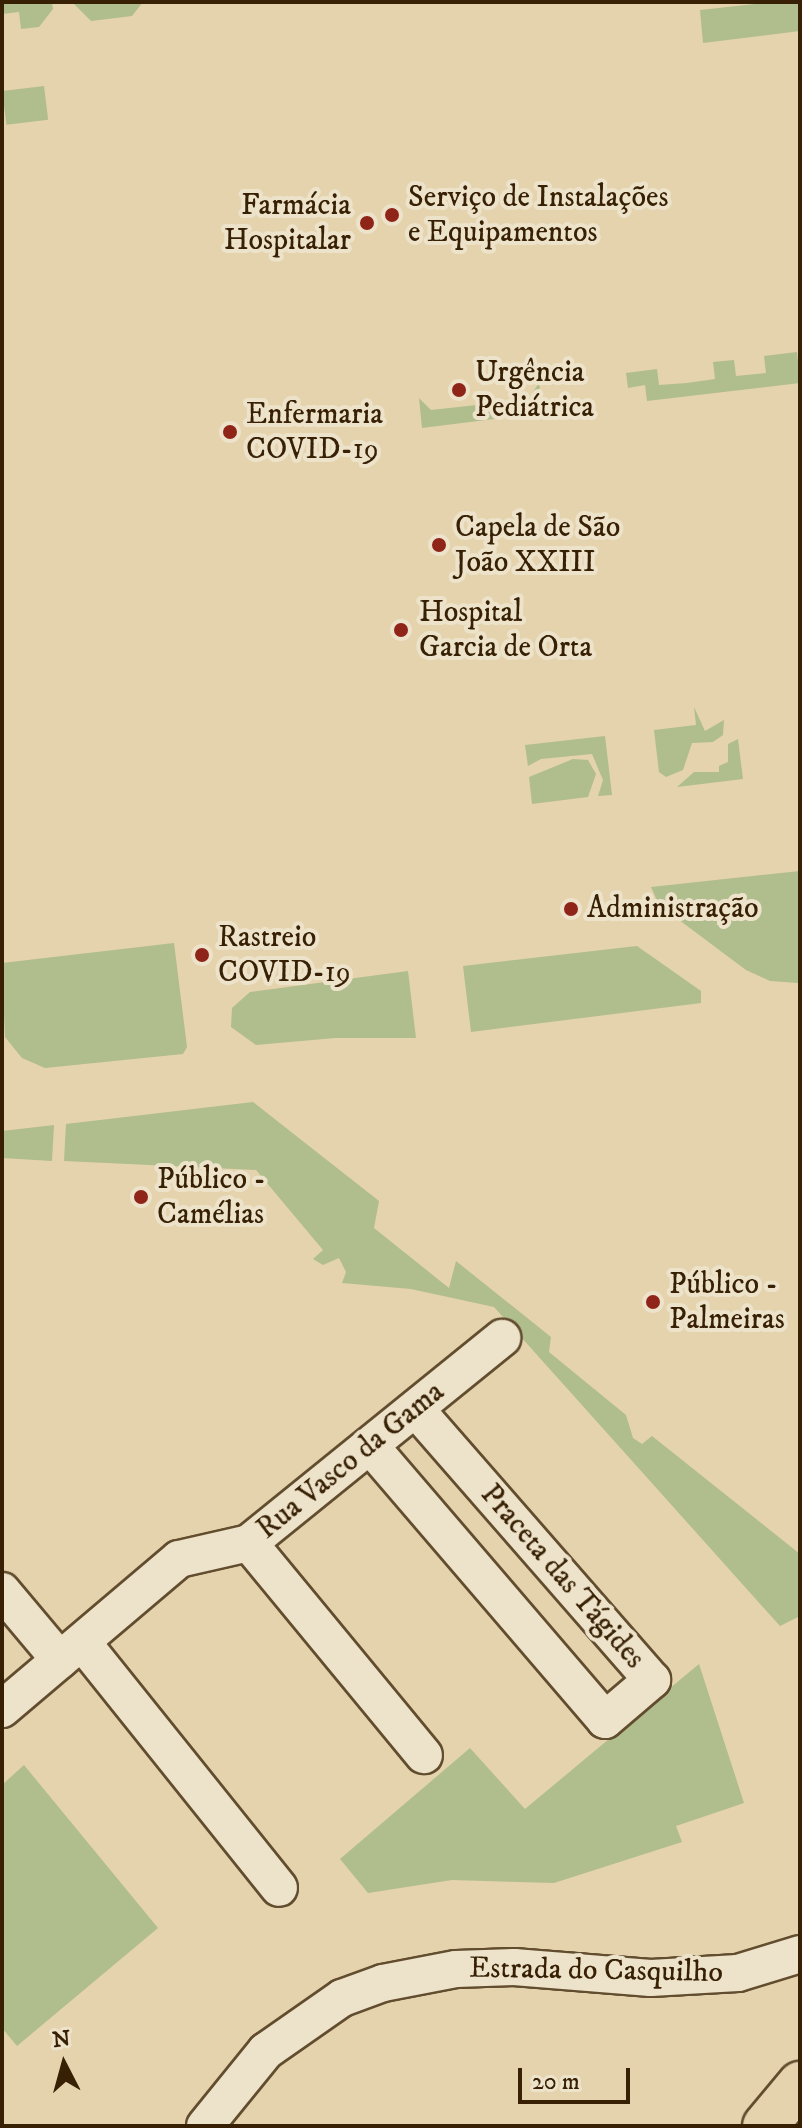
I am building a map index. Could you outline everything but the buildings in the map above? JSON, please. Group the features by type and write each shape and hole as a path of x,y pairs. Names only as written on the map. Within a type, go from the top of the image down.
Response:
{"main road":[{"path":"765,2126 800,2084"}],"street":[{"name":"Rua Vasco da Gama","path":"7,1695 71,1651 179,1559 249,1543 372,1448 502,1338"},
{"name":"Praceta das Tágides","path":"372,1448 605,1720 652,1680 417,1411"},
{"path":"249,1543 424,1755"},
{"path":"2,1591 71,1651 279,1888"},
{"name":"Estrada do Casquilho","path":"205,2126 266,2051 342,1998 383,1983 456,1969 514,1967 651,1978 738,1973 800,1954"}],"green space":[{"path":"2,2 52,2 53,9 39,27 21,29 19,12 2,14"},
{"path":"72,2 143,2 132,16 91,21"},
{"path":"800,2 800,31 703,43 700,10"},
{"path":"44,86 48,120 6,125 2,91"},
{"path":"797,352 800,383 647,401 645,385 628,388 626,373 657,369 659,385 687,383 715,379 713,362 734,360 736,376 766,373 764,356"},
{"path":"539,383 543,413 422,428 419,398 431,410 495,403 529,398"},
{"path":"694,707 705,731 724,720 723,735 713,742 692,743 683,770 666,777 659,772 654,730 696,725"},
{"path":"605,736 612,795 598,796 603,780 592,754 541,759 528,766 525,745"},
{"path":"738,739 743,779 677,787 694,772 719,772 719,766 728,762 728,744"},
{"path":"573,759 588,760 596,774 588,797 532,804 529,777"},
{"path":"800,871 798,983 770,981 746,970 659,905 651,887"},
{"path":"174,943 187,1047 183,1054 45,1068 22,1058 5,1037 2,963"},
{"path":"637,946 701,991 701,1003 471,1032 463,966"},
{"path":"408,971 416,1038 335,1038 256,1045 231,1027 232,1008 250,992"},
{"path":"253,1102 379,1201 374,1228 449,1288 456,1261 551,1337 549,1352 626,1415 633,1438 642,1444 652,1436 800,1554 800,1616 780,1626 494,1307 411,1289 342,1283 346,1272 339,1258 323,1265 313,1259 323,1250 256,1170 64,1161 66,1124"},
{"path":"54,1125 52,1161 2,1158 2,1131"},
{"path":"699,1664 744,1803 676,1826 682,1842 554,1883 452,1880 368,1893 340,1859 470,1748 525,1809"},
{"path":"24,1765 158,1928 17,2046 2,2028 2,1785"}],"place":[{"name":"Serviço de Instalações e Equipamentos","path":"392,215"},
{"name":"Farmácia Hospitalar","path":"367,223"},
{"name":"Urgência Pediátrica","path":"459,390"},
{"name":"Enfermaria COVID-19","path":"230,432"},
{"name":"Capela de São João XXIII","path":"439,545"},
{"name":"Hospital Garcia de Orta","path":"401,630"},
{"name":"Administração","path":"571,909"},
{"name":"Rastreio COVID-19","path":"202,955"},
{"name":"Público - Camélias","path":"141,1197"},
{"name":"Público - Palmeiras","path":"653,1302"}]}
